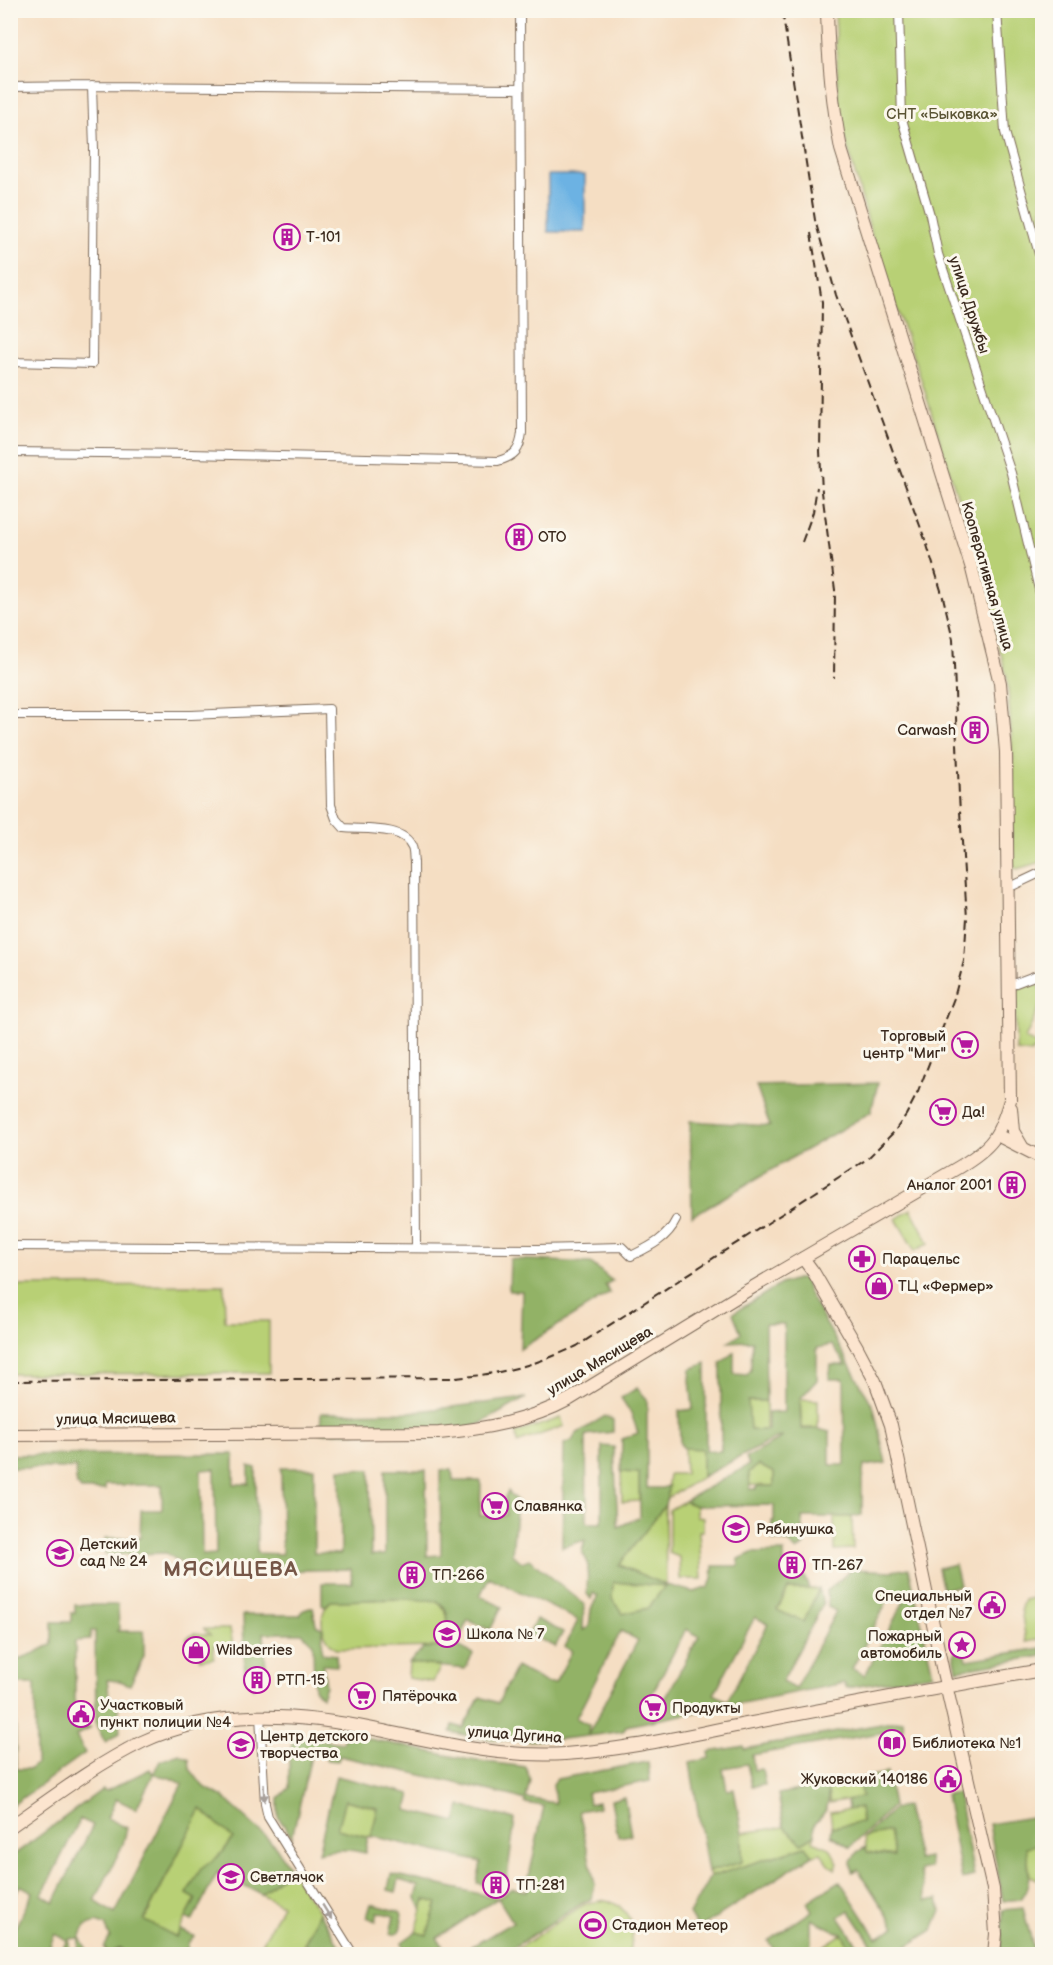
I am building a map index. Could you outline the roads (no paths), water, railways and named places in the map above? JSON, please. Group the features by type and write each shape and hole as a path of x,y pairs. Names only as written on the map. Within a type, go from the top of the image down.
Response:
{"main road":[{"name":"Кооперативная улица","path":"826,10 834,116 841,149 972,569 1000,683 1006,752 1010,1100 997,1135 977,1156"},
{"path":"1010,1100 1013,1131 1023,1148"},
{"path":"997,1135 1042,1158"},
{"path":"977,1156 1002,1147 1023,1148"},
{"name":"улица Мясищева","path":"10,1435 439,1433 496,1426 542,1412 563,1402 977,1156"},
{"path":"803,1258 857,1347 875,1381 888,1413 946,1687 993,1890 996,1927 994,1954"},
{"name":"улица Дугина","path":"10,1827 86,1775 140,1743 204,1723 260,1716 319,1719 478,1750 562,1754 651,1742 1042,1670"}],"street":[{"path":"10,452 498,461 511,457 517,452 521,444 522,433 520,10"},
{"name":"улица Дружбы","path":"899,10 902,119 930,214 938,254 1011,473 1042,602"},
{"path":"997,10 1005,132 1042,265"},
{"path":"10,362 92,364 94,149 92,86"},
{"path":"10,87 520,89"},
{"path":"10,715 191,715 329,709 332,805 336,819 344,828 394,832 412,846 416,1248"},
{"path":"1006,889 1042,872"},
{"path":"1008,986 1042,973"},
{"path":"10,1246 622,1247 631,1256 658,1242 672,1228 676,1220"},
{"path":"260,1716 265,1804 268,1816 353,1954"}],"water":[{"path":"548,175 585,175 585,232 548,232"}],"railway":[{"path":"10,1381 456,1378 489,1374 532,1364 577,1346 867,1159 894,1132 906,1115 918,1092 954,998 964,961 967,918 959,796 953,639 927,545 836,295 815,220 782,10"},
{"path":"811,233 822,302 820,451 822,492 835,590 834,678"},
{"path":"802,542 813,512 817,487"}],"place":[{"name":"Т-101","path":"287,237"},
{"name":"ОТО","path":"519,537"},
{"name":"Carwash","path":"975,730"},
{"name":"Торговый центр \"Миг\"","path":"965,1045"},
{"name":"Да!","path":"943,1112"},
{"name":"Аналог 2001","path":"1012,1185"},
{"name":"Парацельс","path":"862,1259"},
{"name":"ТЦ «Фермер»","path":"879,1286"},
{"name":"Славянка","path":"495,1506"},
{"name":"Рябинушка","path":"736,1529"},
{"name":"Детский сад № 24","path":"60,1553"},
{"name":"ТП-267","path":"792,1565"},
{"name":"ТП-266","path":"412,1575"},
{"name":"Специальный отдел №7","path":"992,1605"},
{"name":"Школа № 7","path":"447,1634"},
{"name":"Пожарный автомобиль","path":"962,1645"},
{"name":"Wildberries","path":"196,1650"},
{"name":"РТП-15","path":"257,1680"},
{"name":"Пятёрочка","path":"362,1696"},
{"name":"Продукты","path":"653,1708"},
{"name":"Участковый пункт полиции №4","path":"81,1714"},
{"name":"Библиотека №1","path":"892,1743"},
{"name":"Центр детского творчества","path":"241,1745"},
{"name":"Жуковский 140186","path":"948,1779"},
{"name":"Светлячок","path":"231,1877"},
{"name":"ТП-281","path":"496,1885"},
{"name":"Стадион Метеор","path":"593,1925"}],"district":[{"name":"МЯСИЩЕВА","path":"231,1569"}],"park label":[{"name":"СНТ «Быковка»","path":"942,114"}]}
